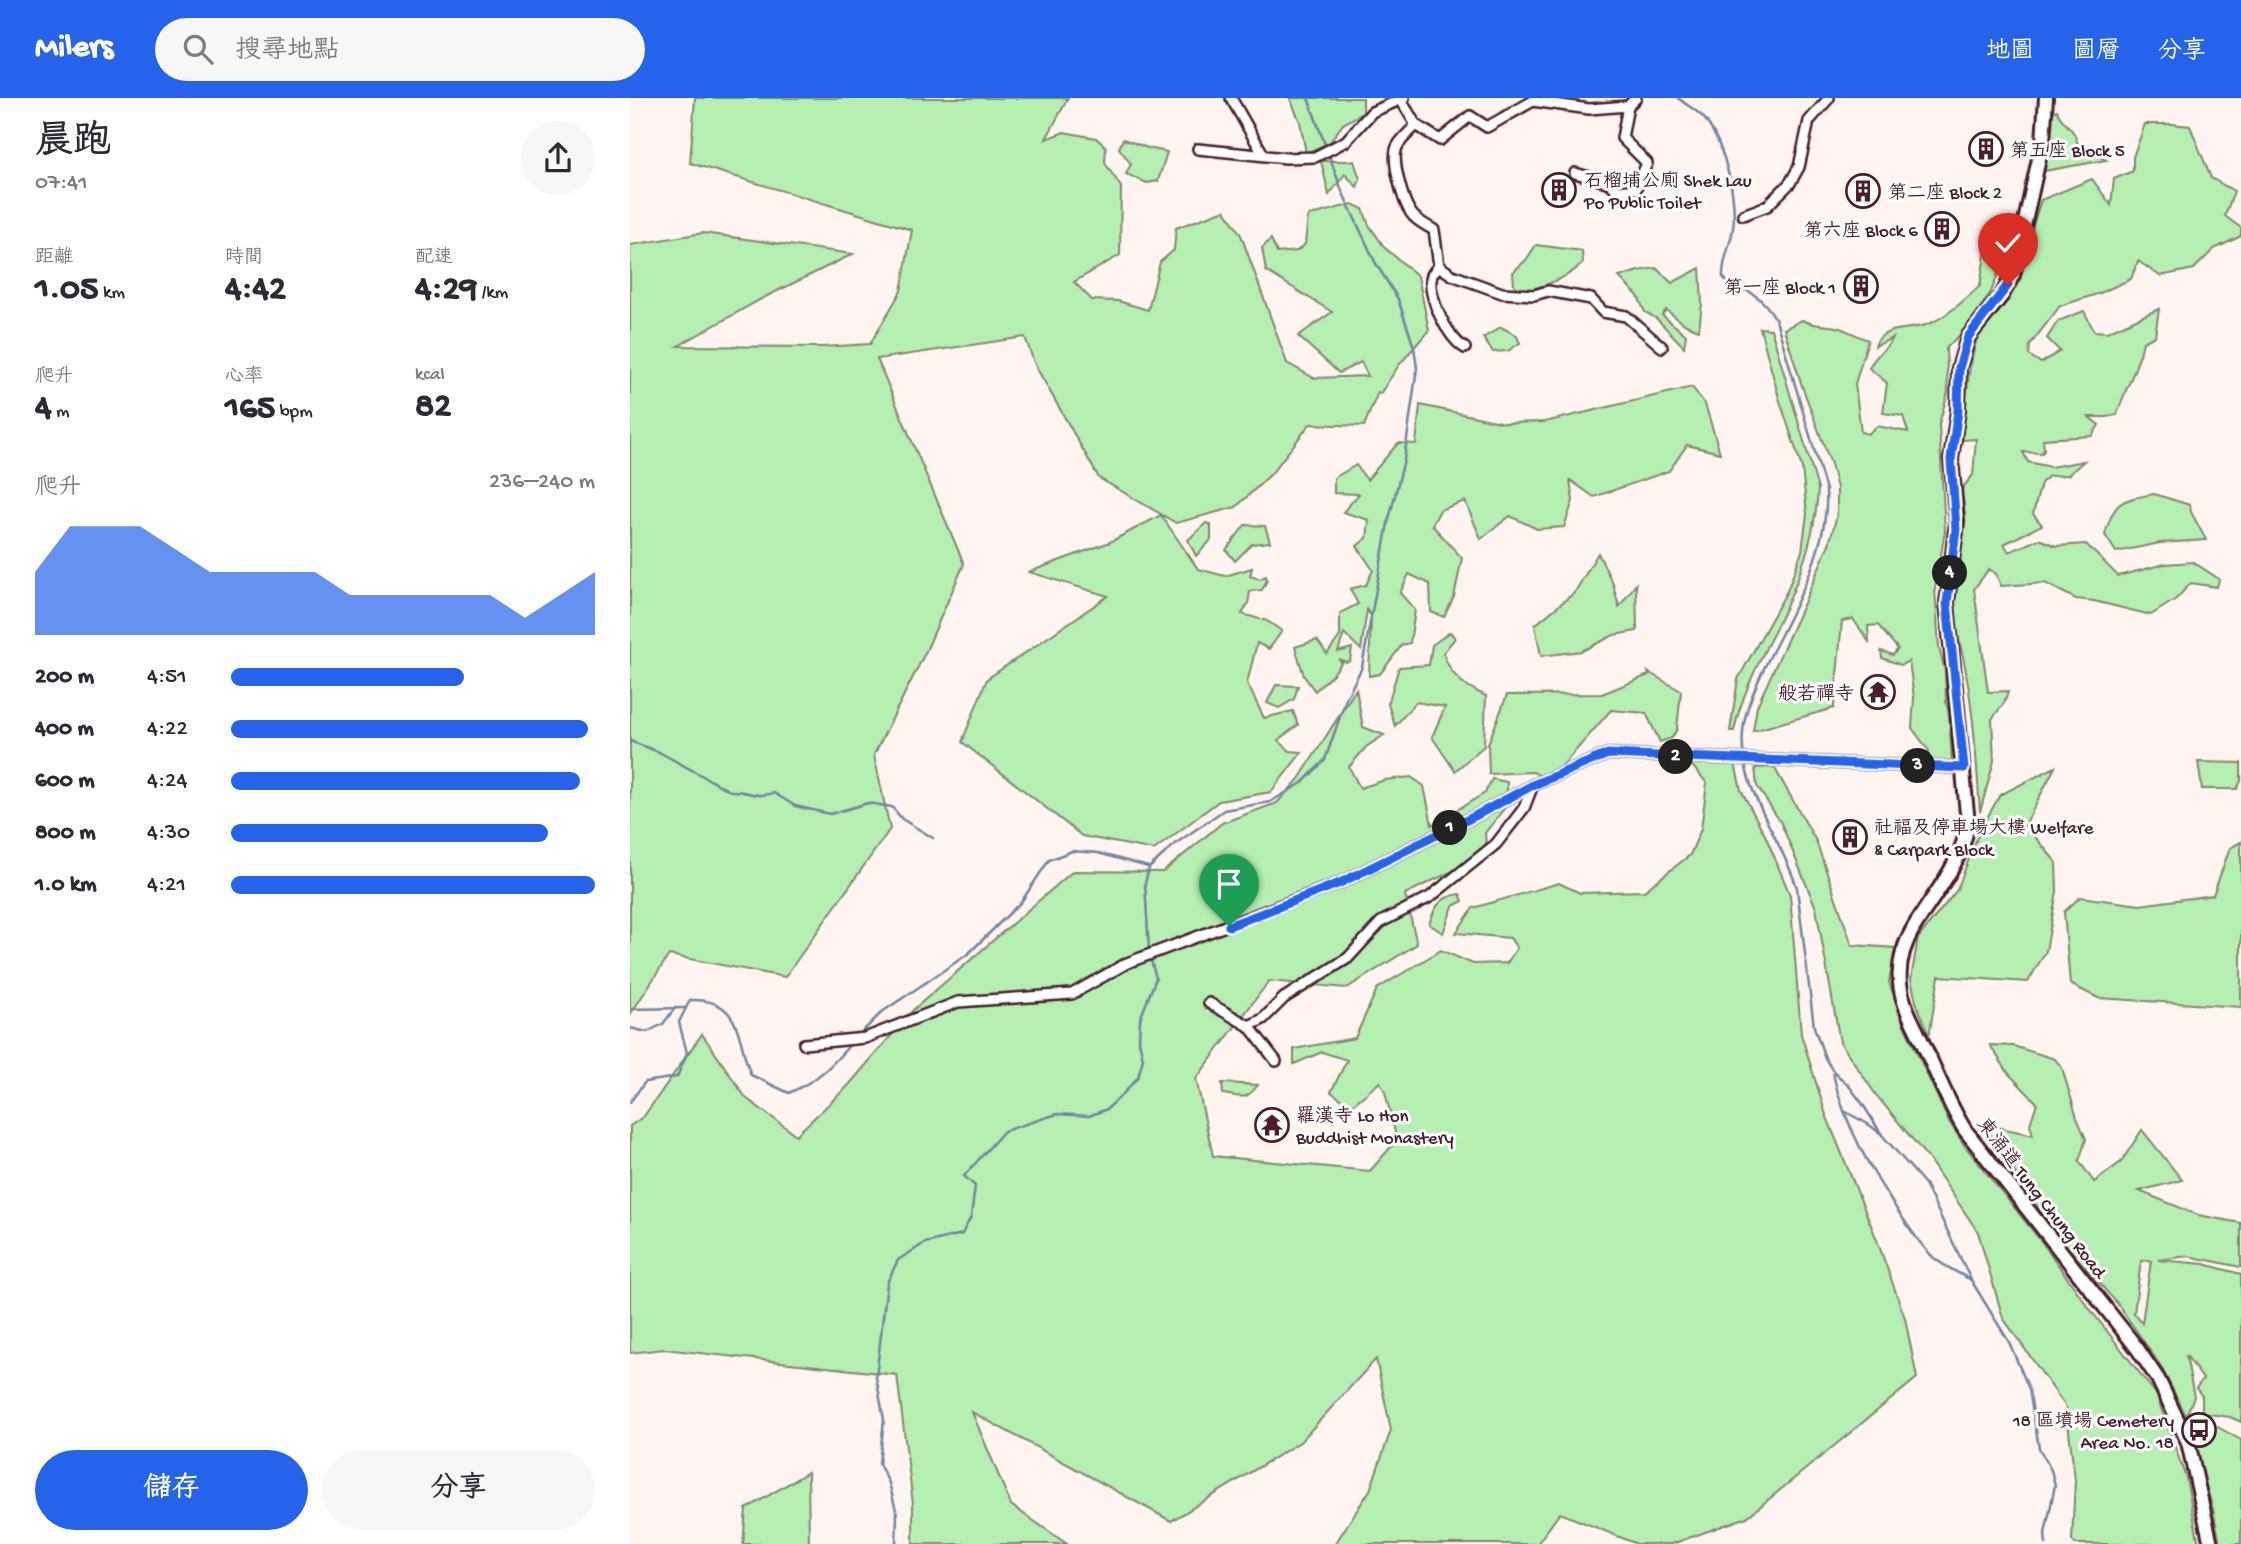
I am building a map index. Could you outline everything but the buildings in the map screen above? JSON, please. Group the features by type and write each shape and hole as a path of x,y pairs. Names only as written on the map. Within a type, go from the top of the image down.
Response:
{"main road":[{"name":"東涌道 Tung Chung Road","path":"2046,98 2043,141 2014,270 2006,291 1968,337 1959,368 1958,411 1951,459 1956,529 1947,603 1968,813 1964,845 1956,864 1913,929 1903,951 1900,982 1905,1004 1965,1130 2137,1348 2163,1386 2188,1442 2211,1544"}],"street":[{"path":"1231,98 1263,154"},
{"path":"1575,173 1610,183 1618,191 1636,189 1647,163 1622,138 1628,106 1636,98"},
{"path":"1743,215 1768,206 1790,183 1799,167 1809,121 1829,98"},
{"path":"1198,149 1308,158 1322,155 1346,141 1372,112 1402,99 1416,125 1440,140 1470,116 1487,127 1532,101 1589,109 1609,102 1628,106"},
{"path":"1416,125 1397,147 1397,171 1410,212 1434,230 1439,266 1452,275 1502,293 1534,295 1548,291 1591,299 1603,312 1626,316 1662,347"},
{"path":"1439,266 1432,274 1432,294 1447,330 1457,344 1465,348"},
{"path":"804,1044 864,1038 958,1002 1072,994 1127,963 1340,883 1533,785 1608,754 1964,768"},
{"path":"1249,1026 1262,1019 1284,998 1348,958 1381,922 1430,897 1496,844 1524,808 1533,785"},
{"path":"1209,1003 1249,1026 1276,1061"}],"green space":[{"path":"695,98 1068,98 1046,139 1064,132 1096,138 1106,147 1105,163 1121,187 1120,255 1074,282 1092,300 1118,301 1148,310 1160,262 1174,250 1176,228 1225,210 1241,235 1287,363 1314,378 1368,376 1361,362 1339,373 1298,336 1332,312 1266,271 1262,248 1271,239 1277,253 1297,251 1305,244 1308,216 1352,204 1363,209 1369,225 1385,248 1418,276 1429,330 1399,365 1380,394 1378,392 1364,426 1310,424 1271,474 1236,507 1176,523 1099,478 1035,365 1025,337 877,359 964,564 926,651 874,755 890,829 785,977 669,955 630,1015 630,245 703,233 853,254 763,298 678,346 822,347 870,344 901,291 912,230 690,163"},
{"path":"1290,98 1363,98 1363,113 1343,124 1330,142 1306,153 1300,122"},
{"path":"2057,110 2074,134 2078,145 2106,160 2044,171 2041,163 2053,148 2046,143 2051,113"},
{"path":"2145,124 2190,126 2211,178 2234,191 2225,216 2241,228 2241,236 2214,249 2194,269 2160,276 2138,261 2131,279 2060,306 2030,345 2029,355 2041,363 2060,351 2047,338 2058,321 2084,311 2094,331 2107,332 2159,309 2155,336 2143,342 2117,415 2089,417 2099,425 2092,436 2043,439 2042,453 2023,452 2028,462 2051,467 2084,461 2068,475 2049,476 2041,483 2033,514 2042,525 2004,544 2009,552 2039,539 2056,546 2086,544 2118,576 2165,564 2193,562 2219,579 2217,587 2191,583 2176,599 2151,615 2076,599 2045,583 2001,586 1996,574 1989,569 1974,589 1988,692 2008,691 2004,703 1992,719 1994,761 1980,812 1971,707 1953,606 1965,517 1960,491 1973,475 1976,439 1963,440 1962,432 1970,366 1978,333 2017,276 2041,200 2092,179 2111,205 2114,179 2133,171 2133,157"},
{"path":"1123,139 1167,152 1158,181 1147,183 1126,174 1131,164 1119,148"},
{"path":"1321,161 1354,161 1360,179 1357,187 1345,174 1329,195"},
{"path":"2009,218 2014,232 1991,292 1964,331 1946,348 1948,392 1939,424 1945,532 1935,588 1952,763 1929,762 1929,751 1912,728 1914,698 1909,661 1901,665 1882,658 1881,651 1893,655 1898,649 1878,625 1868,626 1869,642 1853,619 1842,621 1834,708 1753,731 1757,706 1829,544 1837,515 1837,488 1831,464 1784,329 1802,320 1839,328 1868,340 1855,384 1861,432 1868,434 1877,426 1908,432 1903,416 1883,413 1887,383 1869,368 1893,338 1875,346 1878,339 1891,331 1924,326 1938,320 1980,286 1986,248"},
{"path":"1536,245 1582,251 1583,263 1556,281 1524,291 1514,285 1513,272 1526,260"},
{"path":"1656,268 1672,283 1700,268 1702,303 1699,330 1686,325 1666,310 1662,315 1686,335 1684,347 1657,319 1645,312 1638,296 1619,277"},
{"path":"1501,327 1516,335 1520,343 1508,351 1493,352 1483,338"},
{"path":"1760,328 1771,329 1818,489 1813,529 1802,568 1752,678 1734,731 1730,731 1738,679 1787,591 1802,551 1807,514 1802,468"},
{"path":"1692,387 1705,404 1720,453 1687,445 1669,471 1594,497 1570,480 1573,501 1564,527 1537,529 1510,516 1481,539 1465,501 1440,510 1432,525 1462,558 1454,597 1444,617 1431,612 1430,584 1409,574 1400,593 1415,610 1410,643 1402,645 1380,674 1369,676 1371,616 1367,610 1361,650 1344,633 1338,652 1352,648 1350,661 1338,659 1342,662 1315,691 1304,676 1295,647 1317,640 1327,654 1340,636 1340,613 1358,604 1350,589 1366,585 1373,570 1357,546 1367,538 1369,520 1343,512 1359,494 1334,493 1334,478 1356,465 1367,480 1398,443 1416,444 1420,405 1505,423 1545,422"},
{"path":"2154,494 2190,505 2206,540 2160,543 2116,552 2105,535 2116,508 2126,500"},
{"path":"1161,515 1198,569 1225,576 1252,568 1250,576 1260,579 1266,576 1262,590 1250,591 1248,604 1242,614 1267,621 1282,631 1269,649 1257,643 1247,683 1264,718 1293,711 1298,725 1278,740 1290,751 1302,752 1271,792 1219,801 1154,850 1082,836 962,742 987,679 1108,596 1029,572 1110,542"},
{"path":"1206,523 1211,525 1211,540 1196,556 1188,540"},
{"path":"1245,525 1265,526 1270,542 1252,544 1235,561 1226,550"},
{"path":"1598,553 1613,584 1619,607 1636,584 1637,631 1614,635 1582,651 1541,656 1535,625 1575,592"},
{"path":"1450,632 1455,638 1443,653 1450,669 1465,684 1486,696 1484,746 1455,771 1432,737 1445,707 1416,702 1395,726 1388,704 1399,667 1429,665 1432,645"},
{"path":"1648,672 1681,691 1677,729 1672,738 1660,742 1646,713 1611,710 1549,781 1533,772 1489,774 1488,744 1507,695 1602,694 1649,675"},
{"path":"1276,685 1298,686 1294,699 1279,708 1267,703"},
{"path":"1356,689 1363,727 1384,735 1366,747 1349,767 1360,788 1385,780 1411,777 1424,786 1432,825 1485,793 1492,779 1507,782 1507,805 1485,833 1486,845 1465,865 1405,894 1417,944 1347,988 1269,981 1196,1079 1213,1156 1370,1171 1397,1140 1380,1082 1351,1106 1331,1092 1347,1060 1322,1052 1294,1064 1294,1049 1355,1038 1377,989 1441,950 1473,964 1507,963 1517,948 1510,938 1456,933 1473,908 1559,883 1580,893 1644,891 1690,855 1701,829 1707,783 1688,761 1735,763 1741,790 1766,837 1790,895 1801,1034 1826,1115 1877,1240 1905,1318 1917,1378 1747,1517 1672,1544 1637,1544 1560,1513 1537,1544 1335,1544 1370,1490 1391,1430 1376,1359 1300,1442 1171,1521 972,1412 1011,1505 1067,1544 913,1544 913,1504 897,1375 664,1349 630,1353 630,1126 644,1116 702,1034 746,1098 796,1135 848,1086 913,1010 1073,871 1163,872 1222,823 1277,803 1299,779"},
{"path":"2198,762 2241,763 2241,781 2237,789 2202,789"},
{"path":"1774,767 1816,841 1852,945 1896,948 1889,982 1903,1023 1948,1120 1964,1145 2041,1241 2156,1394 2186,1478 2199,1544 2075,1544 2072,1540 2075,1480 2066,1407 2003,1318 1978,1232 1928,1158 1876,1095 1840,1042 1816,908 1781,823 1757,786 1755,768"},
{"path":"2055,767 2025,825 2056,862 2057,891 2046,951 2028,982 1939,976 1929,1036 1916,1002 1911,979 1918,938 1957,890 1980,830 2000,795"},
{"path":"2241,842 2241,1007 2098,998 2070,984 2064,912 2080,897 2140,905 2213,895 2230,848"},
{"path":"1460,894 1463,901 1453,906 1443,933 1429,924 1443,900"},
{"path":"1990,1045 2013,1046 2055,1059 2062,1068 2086,1139 2079,1161 2094,1182 2121,1162 2142,1130 2182,1180 2139,1191 2198,1215 2241,1223 2241,1267 2188,1256 2158,1260 2204,1264 2241,1274 2241,1422 2230,1417 2202,1413 2202,1396 2196,1388 2203,1379 2186,1355 2194,1397 2186,1416 2160,1365 2117,1303 2055,1233 1983,1124 2033,1135 2030,1124 2037,1103 2009,1074","holes":["2141,1261 2151,1261 2142,1323 2134,1313"]},
{"path":"1222,1083 1258,1085 1247,1096 1239,1097 1223,1094"},
{"path":"2198,1416 2241,1440 2241,1544 2220,1544 2213,1509 2189,1430"},
{"path":"808,1472 809,1544 743,1544 746,1509"}],"waterway":[{"path":"1149,951 1145,883 1149,868 1175,844 1224,810 1270,802 1302,783 1325,760 1346,699 1362,667 1388,523 1404,460 1417,368 1414,347 1398,299 1375,262 1342,191 1308,98"},
{"path":"1678,98 1704,118 1719,145 1728,173 1734,216 1723,277 1760,299 1776,320 1826,490 1826,512 1816,557 1748,706 1743,738 1746,768 1758,802 1797,888 1814,1027 1825,1058 1862,1103 1882,1135 1925,1184 1971,1280 2009,1342 2029,1389 2039,1448 2051,1470 2055,1485 2045,1534 2046,1544"},
{"path":"630,741 659,752 730,791 756,795 774,793 795,806 830,814 868,803 892,807 902,819 933,838"},
{"path":"859,1035 882,1012 968,954 1021,902 1049,860 1072,851 1098,853 1148,867"},
{"path":"896,1544 897,1514 889,1483 879,1464 884,1420 876,1377 887,1283 898,1260 925,1243 962,1234 971,1217 975,1186 964,1176 1004,1131 1057,1114 1089,1116 1107,1109 1138,1077 1143,1059 1139,1040 1140,1019 1156,978 1150,957"},
{"path":"630,1102 645,1082 677,1077 687,1053 679,1022 690,1000 707,1001 729,1013 735,1023 751,1075 789,1093 824,1072 852,1042"},
{"path":"630,1028 647,1032 663,1024 675,1008"},
{"path":"630,1009 686,1008"},
{"path":"1833,1074 1845,1113 1871,1168 1914,1235 1934,1258 1971,1280"},
{"path":"1844,1111 1880,1133"}],"place":[{"name":"第五座 Block 5","path":"1986,149"},
{"name":"石榴埔公廁 Shek Lau Po Public Toilet","path":"1559,190"},
{"name":"第二座 Block 2","path":"1863,191"},
{"name":"第六座 Block 6","path":"1942,229"},
{"name":"第一座 Block 1","path":"1861,286"},
{"name":"般若禪寺","path":"1878,692"},
{"name":"社福及停車場大樓 Welfare & Carpark Block","path":"1850,837"},
{"name":"羅漢寺 Lo Hon Buddhist Monastery","path":"1272,1125"},
{"name":"18 區墳場 Cemetery Area No. 18","path":"2199,1430"}],"route":[{"path":"1229,926 1340,883 1533,785 1608,754 1964,768 1947,603 1957,513 1951,459 1958,411 1959,368 1968,337 2008,285"}]}
